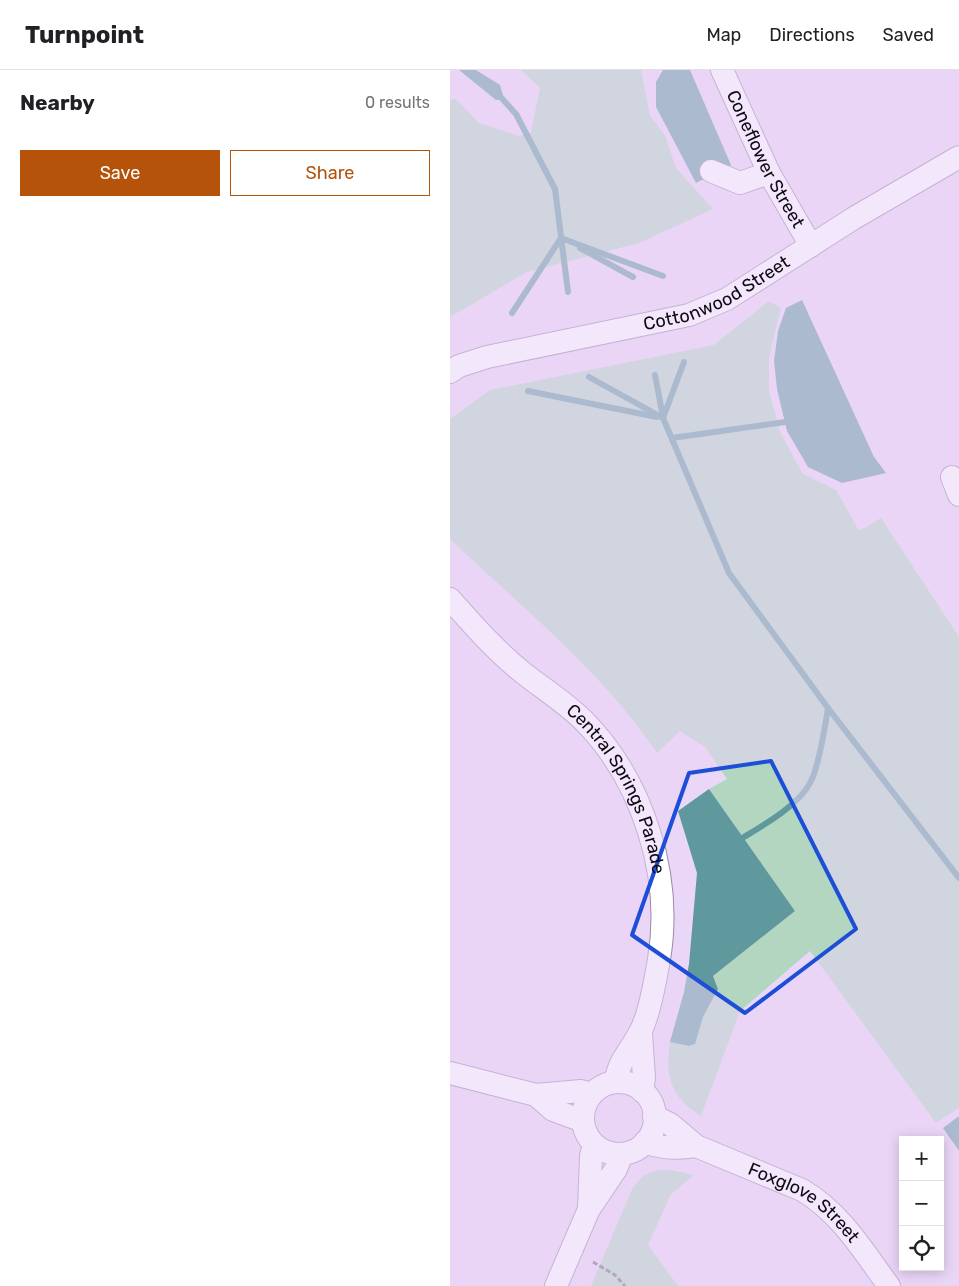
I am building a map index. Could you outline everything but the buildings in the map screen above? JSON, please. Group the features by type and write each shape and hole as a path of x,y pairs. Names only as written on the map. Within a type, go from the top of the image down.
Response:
{"street":[{"name":"Coneflower Street","path":"722,70 769,173 811,246"},
{"name":"Cottonwood Street","path":"450,372 459,366 487,357 689,314 727,299 854,218 959,158"},
{"path":"711,171 740,183 769,173"},
{"name":"Central Springs Parade","path":"450,599 482,635 521,671 584,721 612,758 636,800 651,841 662,895 659,958 641,1032 644,1078 642,1091"},
{"name":"Central Springs Parade","path":"615,1082 619,1065 641,1032"},
{"path":"450,1073 536,1095 581,1091 592,1094"},
{"path":"615,1082 634,1086 642,1091 653,1107 654,1116 650,1134 645,1142 639,1148 622,1154 612,1154 594,1145 585,1130 583,1121 587,1102 592,1094 599,1088 615,1082"},
{"path":"536,1095 553,1110 583,1121"},
{"name":"Foxglove Street","path":"654,1116 670,1124 696,1146 802,1190 817,1199 843,1223 889,1286"},
{"name":"Foxglove Street","path":"645,1142 655,1146 678,1149 696,1146"},
{"path":"589,1209 591,1156 594,1145"},
{"path":"556,1286 589,1209 616,1169 622,1154"}],"path":[{"path":"593,1262 615,1275 625,1286"}],"highlighted area":[{"path":"771,761 856,929 745,1013 632,935 689,773"}],"shaded area":[{"path":"459,70 476,70 500,85 504,99 496,100"},
{"path":"521,70 641,70 650,116 665,135 676,168 713,209 639,243 527,272 450,317 450,100 456,99 479,123 519,136 531,132 540,88"},
{"path":"663,70 690,70 731,165 696,183 656,107 656,82"},
{"path":"802,300 874,457 886,473 842,483 808,467 787,431 777,389 774,361 778,331 786,308"},
{"path":"769,301 781,308 769,357 769,392 781,434 803,474 836,490 859,531 881,518 959,637 959,1108 936,1123 810,951 740,1011 701,1116 682,1101 676,1093 669,1076 670,1042 689,1046 694,1044 703,1017 718,989 713,976 795,911 709,789 727,779 705,747 680,731 657,753 612,695 586,667 450,539 450,419 490,390 714,345"},
{"path":"709,789 795,911 713,976 718,989 703,1017 695,1044 689,1046 670,1042 684,992 689,964 697,873 678,811"},
{"path":"959,1116 959,1151 943,1128"},
{"path":"656,1170 671,1170 694,1175 671,1194 648,1245 678,1286 591,1286 633,1187 643,1176"}],"waterway":[{"path":"497,93 516,114 555,189 568,292"},
{"path":"561,238 663,276"},
{"path":"512,313 561,238"},
{"path":"580,248 633,277"},
{"path":"663,418 684,362"},
{"path":"655,375 663,417"},
{"path":"589,377 663,418 729,573 828,708 959,878"},
{"path":"528,391 657,417"},
{"path":"672,438 785,422"},
{"path":"744,837 790,807 805,791 816,767 828,708"}]}
